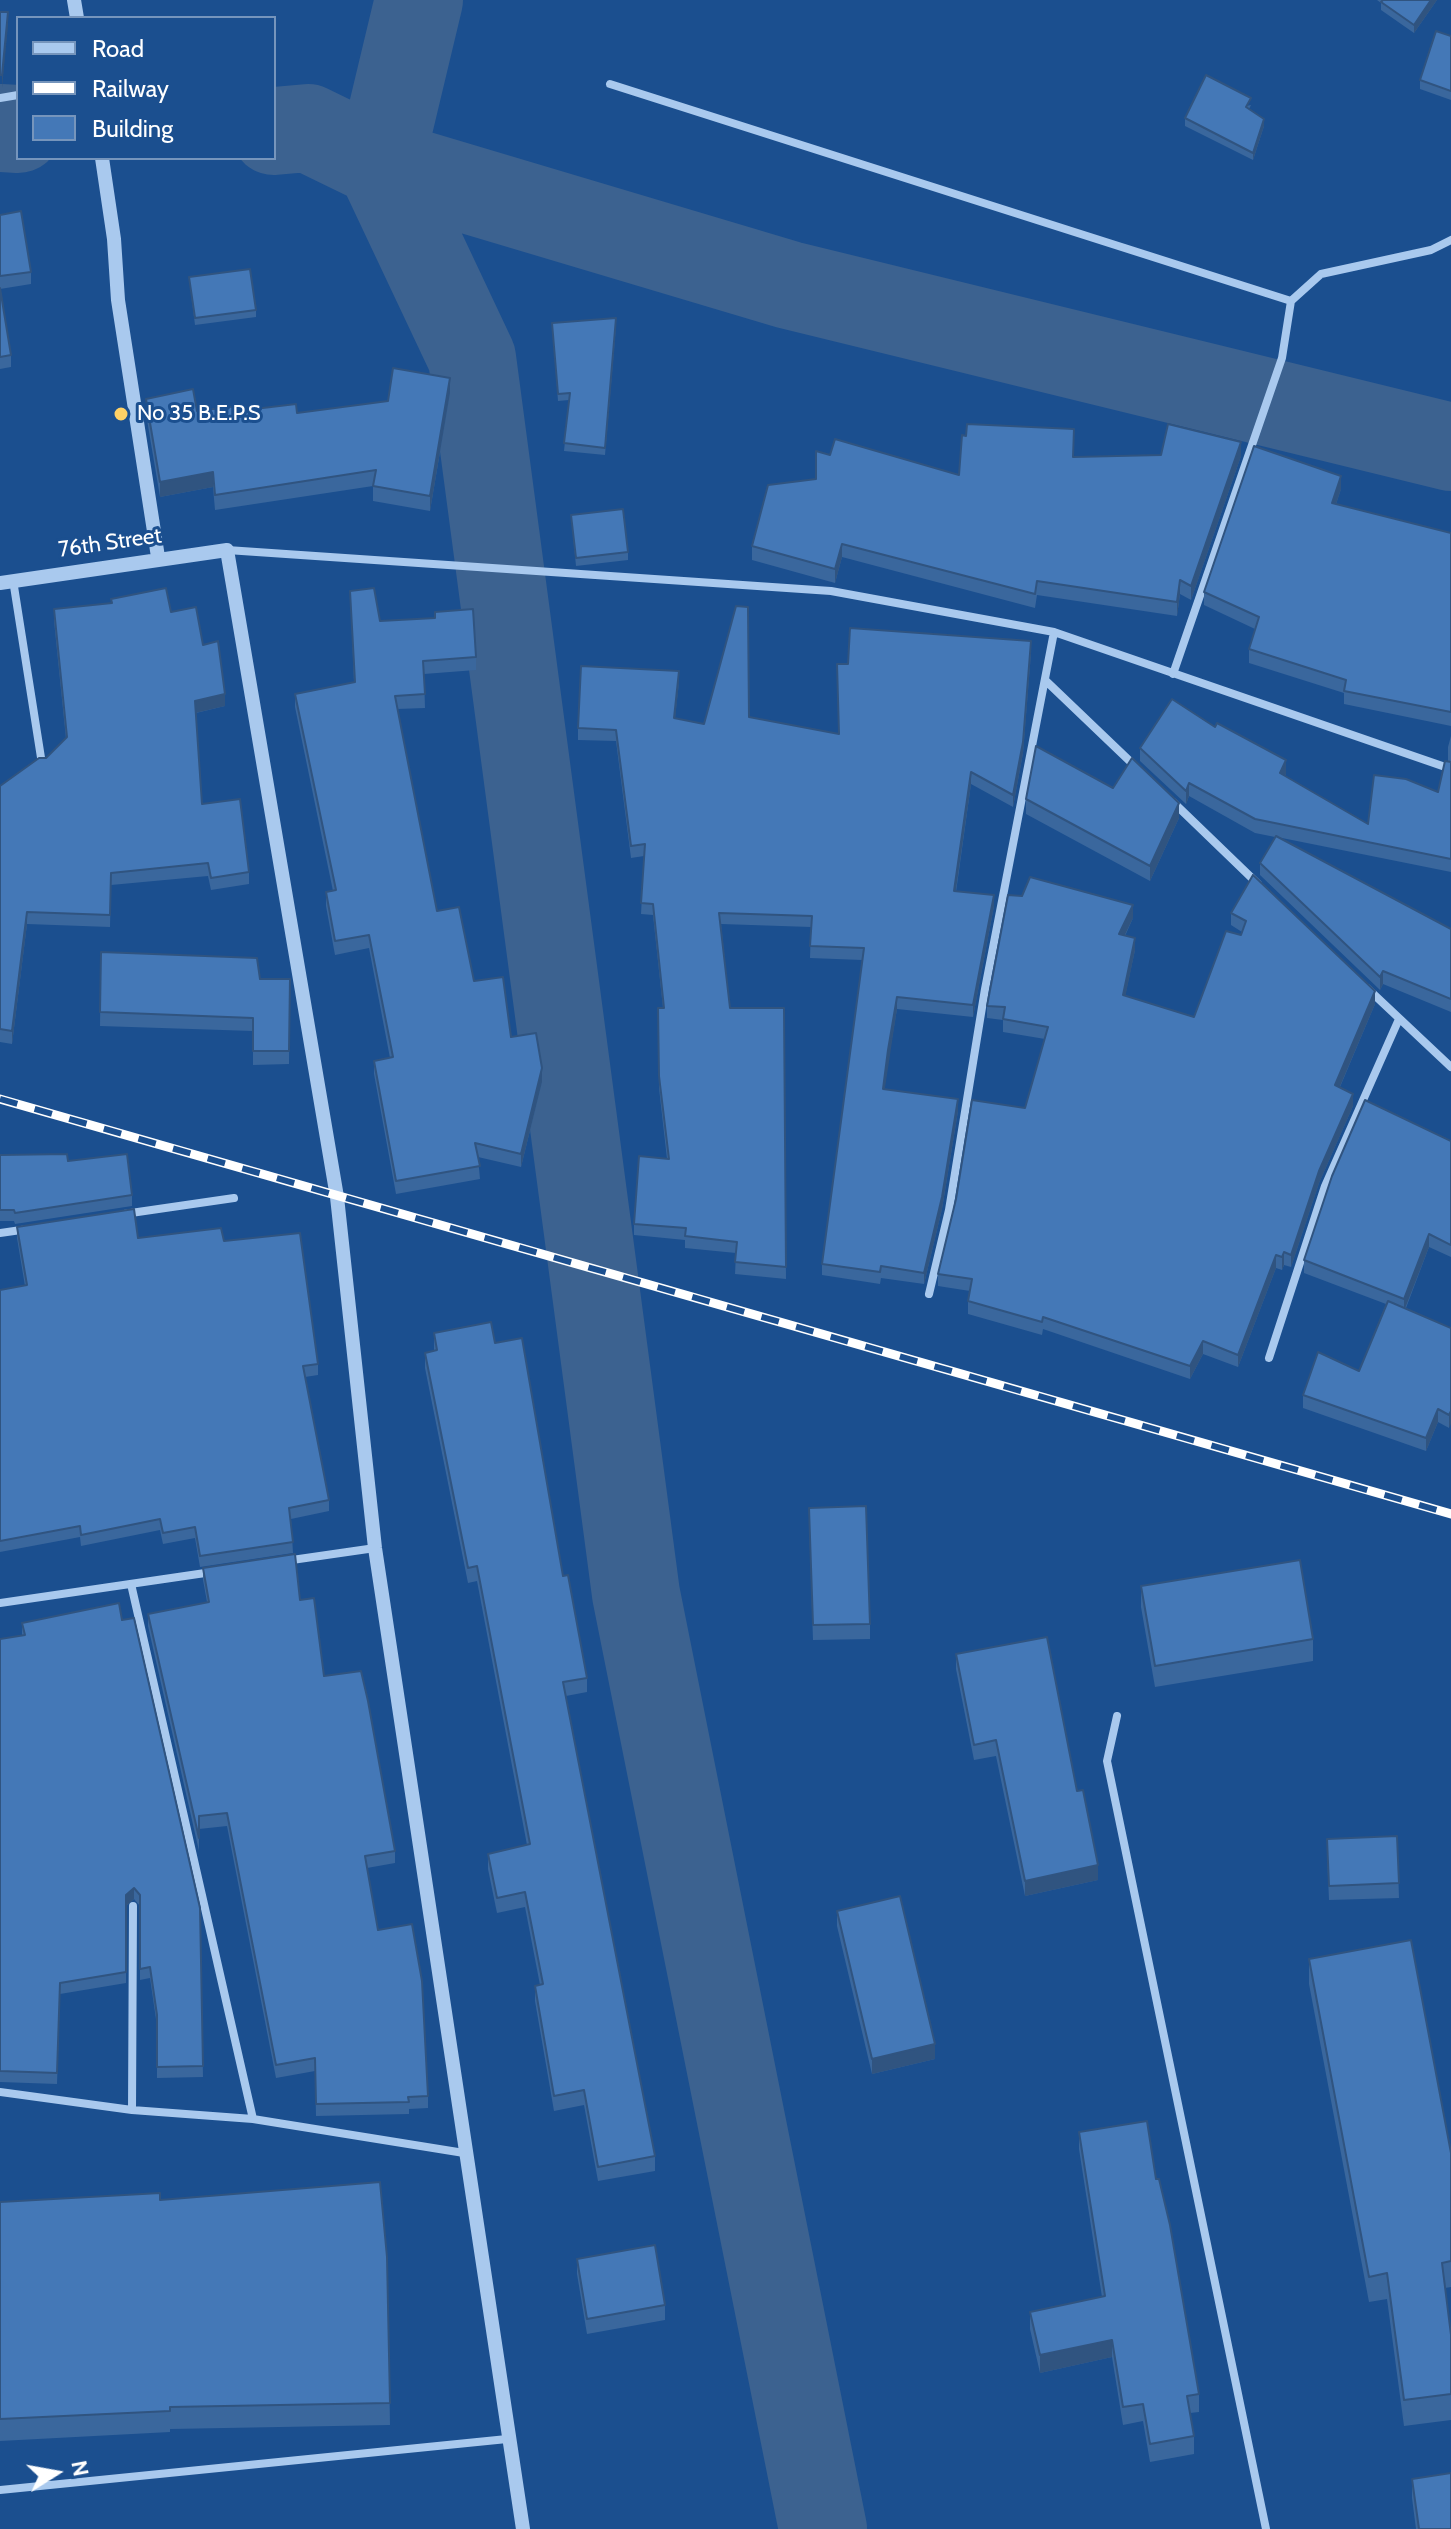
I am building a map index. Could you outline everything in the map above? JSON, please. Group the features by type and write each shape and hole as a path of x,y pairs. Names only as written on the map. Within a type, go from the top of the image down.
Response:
{"street":[{"path":"610,84 1291,301"},
{"path":"102,160 114,239 118,300 158,557"},
{"path":"1173,674 1282,358 1291,301 1321,274 1431,250 1451,240"},
{"path":"523,2529 375,1548 337,1197 227,550 831,591 1054,632 1451,769"},
{"name":"76th Street","path":"6,582 158,557 227,550"},
{"path":"6,582 42,764"},
{"path":"929,1294 949,1210 985,989 1054,632"},
{"path":"1045,680 1148,779"},
{"path":"1159,789 1262,888"},
{"path":"1353,975 1451,1067"},
{"path":"1269,1358 1325,1186 1399,1019"},
{"path":"109,1217 234,1198"},
{"path":"0,1233 47,1226"},
{"path":"269,1564 375,1548"},
{"path":"0,1603 223,1571"},
{"path":"131,1584 253,2119"},
{"path":"1117,1716 1107,1761 1266,2529"},
{"path":"132,2110 133,1906"},
{"path":"0,2092 132,2110 253,2119 464,2153"},
{"path":"0,2490 507,2439"}],"building":[{"path":"1431,0 1414,25 1381,2"},
{"path":"0,12 8,12 2,75 0,75"},
{"path":"1436,31 1451,36 1451,91 1420,80"},
{"path":"1206,75 1251,98 1246,107 1264,119 1253,153 1185,118"},
{"path":"21,211 31,272 0,276 0,215"},
{"path":"250,269 256,310 195,318 189,277"},
{"path":"0,288 11,355 0,357"},
{"path":"616,318 605,448 564,443 570,393 558,394 552,323"},
{"path":"393,368 450,378 430,496 373,486 376,470 215,495 213,472 160,482 146,399 193,389 197,411 245,405 246,410 296,404 297,413 388,401"},
{"path":"967,424 1074,429 1073,457 1161,455 1168,424 1241,442 1191,586 1180,580 1177,602 1037,581 1035,594 842,544 835,569 752,546 768,485 816,479 816,451 830,455 835,439 959,475 962,435 966,436"},
{"path":"1254,446 1341,476 1332,503 1451,533 1451,712 1344,691 1346,680 1249,649 1259,617 1204,592"},
{"path":"623,509 628,552 576,558 571,515"},
{"path":"166,588 171,612 196,607 203,645 218,641 225,694 195,701 202,804 240,799 249,872 211,878 208,863 111,873 110,915 27,912 12,1031 0,1029 0,786 39,758 46,758 67,737 54,609 112,603 111,599"},
{"path":"374,588 380,621 435,618 435,612 473,609 476,657 423,661 425,694 395,696 437,911 459,907 474,981 503,977 511,1037 536,1033 542,1068 521,1154 475,1143 480,1166 396,1181 374,1061 393,1057 369,935 335,941 326,892 336,890 295,694 355,682 350,591"},
{"path":"736,606 748,607 749,717 839,734 837,664 848,664 850,628 1031,641 1023,742 1013,795 971,772 954,891 994,895 973,1005 897,997 888,1050 883,1089 958,1099 942,1197 924,1273 881,1266 880,1272 822,1264 864,948 810,946 812,916 719,913 730,1008 784,1008 786,1267 735,1262 737,1242 685,1236 686,1228 634,1224 639,1156 669,1159 659,1076 658,1008 664,1008 653,904 641,903 645,844 631,846 616,730 578,728 581,666 679,671 674,718 704,724"},
{"path":"1172,699 1215,727 1217,723 1286,760 1280,773 1368,824 1374,775 1406,779 1438,792 1445,761 1451,762 1451,859 1255,819 1189,783 1186,791 1140,748"},
{"path":"1036,746 1113,788 1132,758 1179,803 1150,866 1026,799"},
{"path":"1276,836 1451,929 1451,999 1383,971 1380,977 1260,863"},
{"path":"1253,875 1375,991 1335,1085 1353,1094 1319,1171 1291,1255 1284,1252 1282,1257 1276,1255 1238,1355 1203,1341 1190,1366 1043,1317 1042,1322 968,1301 972,1279 938,1274 956,1199 972,1100 1025,1108 1048,1027 1003,1019 1005,1007 987,1006 1008,895 1022,896 1030,877 1133,905 1119,934 1135,938 1123,995 1194,1017 1226,931 1241,935 1246,921 1231,913"},
{"path":"101,952 257,958 260,979 290,979 289,1051 253,1051 253,1018 100,1012"},
{"path":"1365,1100 1451,1141 1451,1245 1429,1234 1404,1299 1304,1260 1332,1176"},
{"path":"67,1154 68,1161 127,1154 132,1195 15,1213 14,1210 0,1210 0,1155"},
{"path":"134,1209 138,1238 221,1228 224,1241 300,1233 318,1364 303,1366 329,1500 289,1508 293,1542 200,1556 195,1527 163,1533 160,1519 81,1535 80,1526 0,1541 0,1290 27,1285 17,1227"},
{"path":"1388,1301 1451,1328 1451,1411 1449,1415 1438,1409 1426,1438 1303,1395 1318,1352 1359,1371"},
{"path":"491,1322 495,1343 522,1338 563,1576 568,1575 587,1678 563,1682 655,2156 598,2167 584,2090 554,2096 535,1986 543,1984 525,1892 497,1898 488,1854 530,1844 477,1566 468,1568 425,1353 437,1350 434,1333"},
{"path":"866,1506 870,1624 813,1625 809,1508"},
{"path":"295,1554 300,1600 314,1598 324,1676 361,1671 368,1701 395,1851 365,1856 378,1930 412,1924 422,1981 428,2096 408,2097 409,2102 316,2104 315,2058 276,2065 227,1813 199,1816 199,1838 148,1614 209,1602 203,1568"},
{"path":"1300,1560 1313,1639 1155,1666 1141,1586"},
{"path":"119,1603 122,1620 134,1618 200,1908 203,2066 157,2067 157,2015 150,1967 140,1969 140,1895 134,1888 126,1895 126,1972 60,1983 57,2073 0,2071 0,1639 25,1635 22,1623"},
{"path":"1047,1637 1077,1791 1083,1790 1098,1865 1025,1881 996,1740 974,1745 956,1654"},
{"path":"1397,1836 1399,1883 1329,1886 1327,1839"},
{"path":"900,1896 935,2044 872,2059 837,1911"},
{"path":"1411,1940 1451,2153 1451,2261 1442,2263 1451,2335 1451,2394 1404,2400 1387,2273 1369,2277 1309,1959"},
{"path":"1147,2121 1156,2179 1159,2179 1170,2225 1199,2394 1187,2396 1194,2436 1150,2444 1143,2404 1123,2407 1112,2340 1040,2355 1030,2312 1105,2296 1079,2132"},
{"path":"380,2182 387,2257 390,2403 170,2407 170,2411 0,2419 0,2202 160,2193 160,2200"},
{"path":"655,2245 665,2305 587,2319 577,2259"},
{"path":"1451,2473 1451,2529 1419,2529 1412,2479"}],"waterway":[{"path":"419,0 380,163 789,285 1451,447"},
{"path":"0,128 16,129"},
{"path":"276,131 308,128 380,163 472,358 636,1594 823,2529"}],"railway":[{"path":"0,1099 1451,1514"}],"place":[{"name":"No 35 B.E.P.S","path":"121,414"}]}
